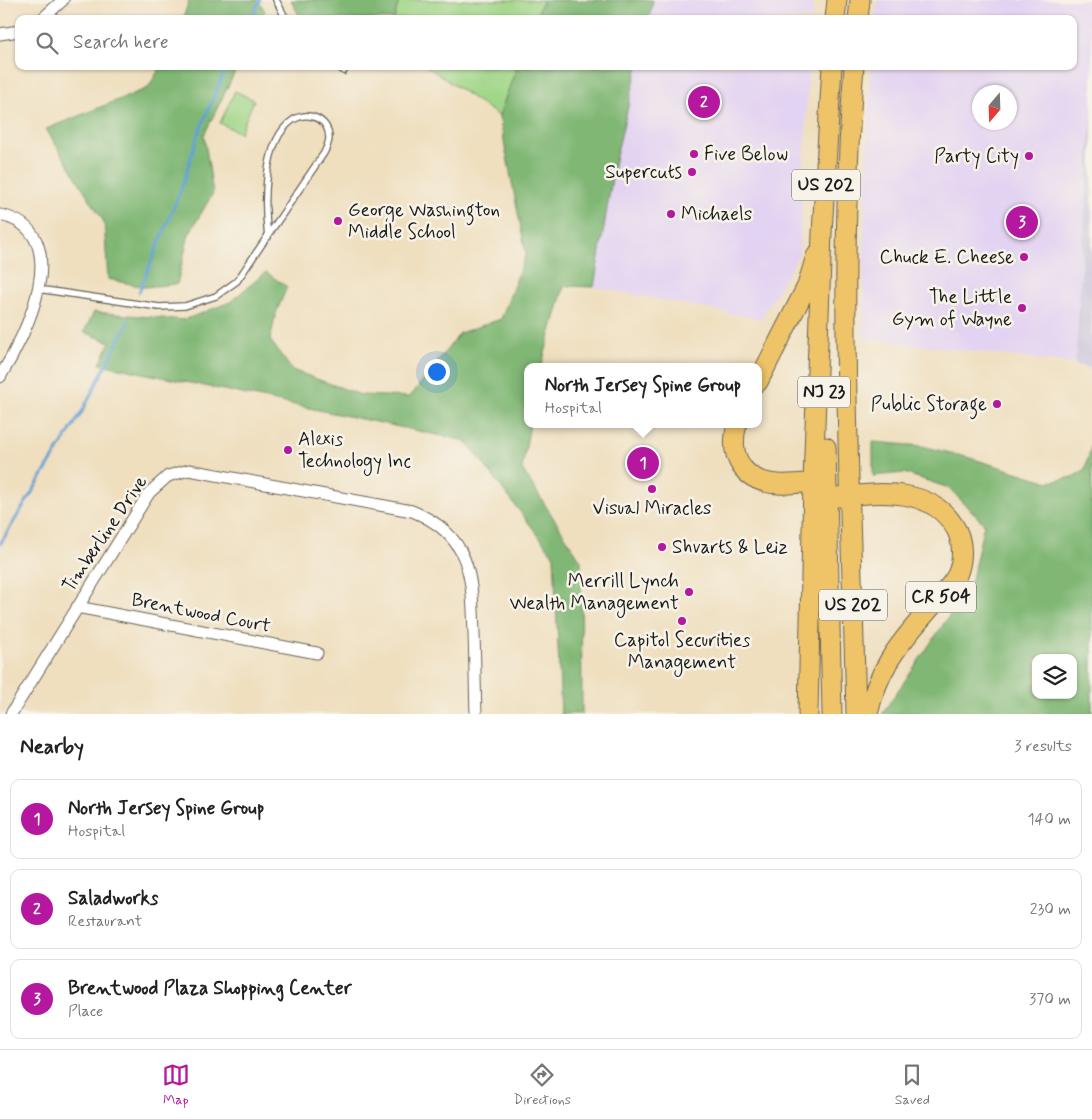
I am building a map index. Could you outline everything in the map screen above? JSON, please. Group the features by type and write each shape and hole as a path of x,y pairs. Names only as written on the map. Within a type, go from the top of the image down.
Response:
{"highway":[{"path":"835,15 837,0"},
{"path":"858,15 860,0"},
{"name":"US 202","path":"821,304 822,233 832,70"},
{"name":"US 202","path":"854,70 847,233 856,714"},
{"path":"762,374 807,286 822,233"},
{"name":"NJ 23","path":"821,304 820,481 827,500 832,714"},
{"path":"736,428 733,442 736,458 740,465 754,478 777,484 820,481 839,477 850,464"},
{"name":"US 202","path":"808,714 812,517 820,481"},
{"name":"CR 504","path":"827,500 851,496 910,495 929,502 950,519 958,533 962,550 956,575 947,590 900,642 884,665 868,714"},
{"path":"812,517 827,500"}],"street":[{"path":"46,15 63,0"},
{"path":"0,34 15,32"},
{"path":"0,215 21,222 34,236 40,257 41,270 38,290 24,334 0,377"},
{"name":"Timberline Drive","path":"11,714 149,493 168,476 178,472 200,471 412,511 426,516 447,532 457,545 471,577 476,714"},
{"name":"Brentwood Court","path":"78,607 317,653"}],"lane":[{"path":"276,0 284,15"},
{"path":"38,290 159,307 185,306 216,296 237,281 268,237 324,153 329,140 327,128 320,120 311,116 293,120 281,133 272,151 266,186 265,213 268,237"}],"shaded area":[{"path":"653,0 814,0 812,15 650,15"},
{"path":"878,0 1092,0 1092,108 1075,364 863,338 865,196 871,70 1077,70 1077,15 876,15"},
{"path":"637,70 809,70 799,254 761,319 594,287 615,160"},
{"path":"1092,108 1092,369 1075,364"}],"green space":[{"path":"189,0 258,0 265,11 263,15 184,15"},
{"path":"291,0 399,0 395,15 299,15"},
{"path":"399,0 544,0 536,15 395,15"},
{"path":"544,0 653,0 650,15 536,15"},
{"path":"159,70 236,70 204,135 213,193 189,234 177,284 144,287 108,279 104,222 46,129 148,88"},
{"path":"432,70 516,70 499,116"},
{"path":"516,70 637,70 615,160 594,287 564,286 542,363 524,363 524,428 529,428 522,469 581,561 582,714 561,714 554,556 466,441 100,364 110,342 84,332 94,312 184,320 230,302 266,272 287,287 276,313 270,340 292,370 361,395 410,397 460,333 501,319 526,254 499,116"},
{"path":"235,91 254,100 240,133 220,123"},
{"path":"873,442 922,446 970,458 1049,482 1073,477 1085,469 1092,443 1092,714 882,714 971,584 984,524 949,488 904,473 873,476"}],"waterway":[{"path":"253,15 260,0"},
{"path":"139,292 182,187 198,134 225,70"},
{"path":"0,544 83,410 128,322"}],"place":[{"name":"Saladworks","path":"704,102"},
{"name":"Five Below","path":"694,154"},
{"name":"Party City","path":"1029,156"},
{"name":"Supercuts","path":"692,172"},
{"name":"Michaels","path":"671,214"},
{"name":"George Washington Middle School","path":"338,221"},
{"name":"Brentwood Plaza Shopping Center","path":"1022,222"},
{"name":"Chuck E. Cheese","path":"1024,257"},
{"name":"The Little Gym of Wayne","path":"1022,308"},
{"name":"Public Storage","path":"997,404"},
{"name":"Alexis Technology Inc","path":"288,450"},
{"name":"North Jersey Spine Group","path":"643,463"},
{"name":"Visual Miracles","path":"652,489"},
{"name":"Shvarts & Leiz","path":"662,547"},
{"name":"Merrill Lynch Wealth Management","path":"689,592"},
{"name":"Capitol Securities Management","path":"682,621"}]}
